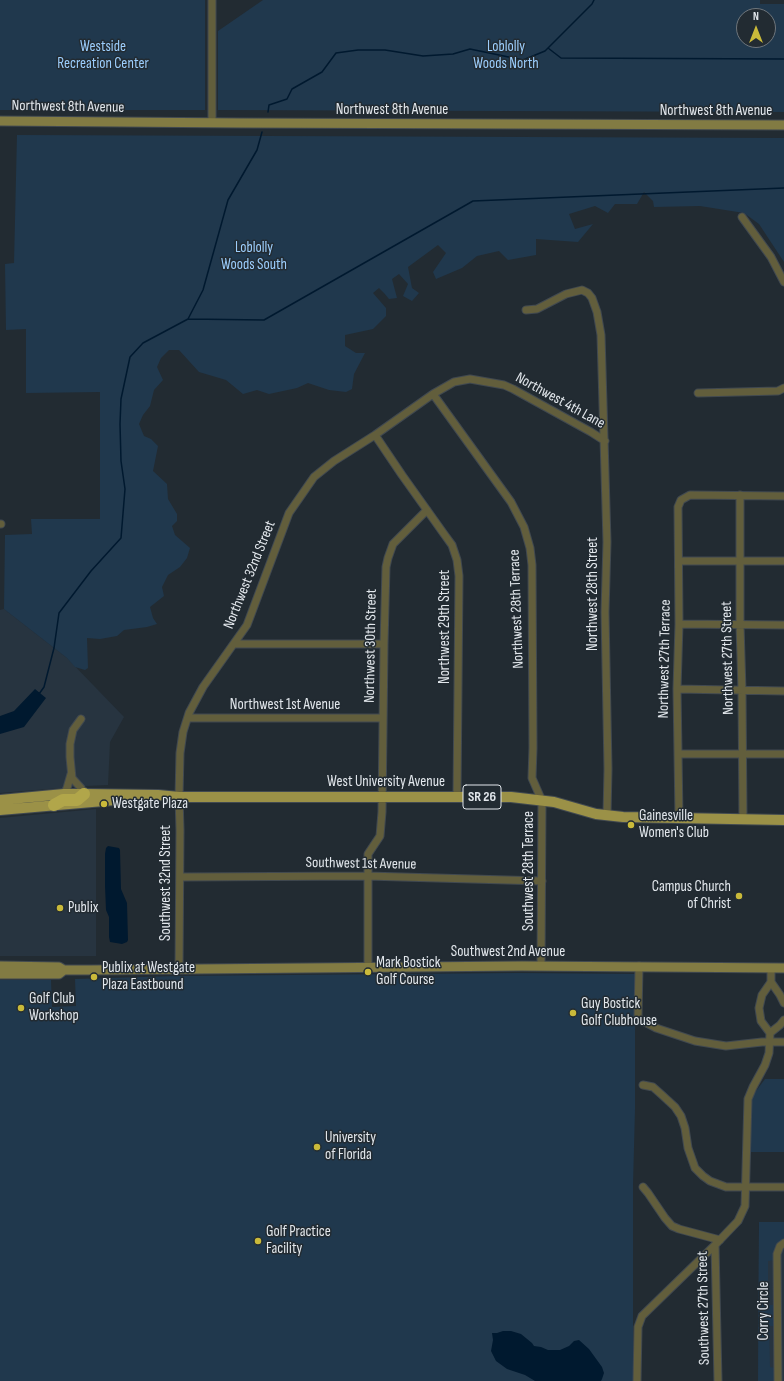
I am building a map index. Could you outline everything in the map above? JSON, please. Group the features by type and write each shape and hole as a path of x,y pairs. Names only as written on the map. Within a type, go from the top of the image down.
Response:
{"highway":[{"path":"54,805 63,800 77,800 84,794"}],"main road":[{"name":"Northwest 8th Avenue","path":"0,121 784,125"},
{"name":"West University Avenue","path":"0,800 64,794 158,795 179,797 511,797 554,802 596,814 623,817 784,820"},
{"name":"West University Avenue","path":"0,810 119,800 158,800 179,797"},
{"name":"Southwest 2nd Avenue","path":"0,966 59,967 64,970 540,966 784,968"},
{"name":"Southwest 2nd Avenue","path":"0,974 59,974 64,970"}],"street":[{"path":"212,0 212,123"},
{"path":"742,217 771,258 784,282"},
{"name":"Northwest 28th Street","path":"526,310 537,309 574,291 582,290 588,293 592,298 597,312 601,335 607,542 605,612 608,769 607,815"},
{"name":"Northwest 4th Lane","path":"375,435 433,394 454,382 470,379 504,385 605,441"},
{"path":"698,393 778,391 784,388"},
{"name":"Northwest 28th Terrace","path":"433,394 511,502 524,527 530,548 532,565 532,778 542,801"},
{"name":"Northwest 29th Street","path":"375,435 452,545 458,566 457,797"},
{"name":"Northwest 32nd Street","path":"179,797 180,753 183,732 188,718 203,688 247,625 289,513 314,477 334,461 375,435"},
{"path":"740,495 784,496"},
{"name":"Northwest 27th Terrace","path":"679,818 677,689 679,624 678,507 681,500 690,496 740,495"},
{"name":"Northwest 27th Street","path":"740,495 740,625 743,819"},
{"name":"Northwest 30th Street","path":"368,967 368,854 380,836 382,797 386,567 393,544 428,510"},
{"path":"679,562 784,561"},
{"path":"679,624 784,625"},
{"path":"234,644 384,644"},
{"path":"677,689 784,691"},
{"name":"Northwest 1st Avenue","path":"188,718 383,718"},
{"path":"64,794 71,774 70,744 73,730 81,719"},
{"path":"678,754 784,754"},
{"path":"71,774 74,781 81,788 84,794"},
{"name":"Southwest 32nd Street","path":"179,797 179,969"},
{"name":"Southwest 28th Terrace","path":"540,966 542,801"},
{"name":"Southwest 1st Avenue","path":"180,877 367,876 542,881"},
{"path":"639,966 638,1016 640,1020 656,1028 711,1044 735,1046 784,1042"},
{"path":"771,968 771,982 784,1003"},
{"name":"Southwest 27th Street","path":"718,1381 718,1242 738,1221 745,1206 748,1099 765,1065 769,1053 770,1033 761,1021 759,1008 761,998 771,982"},
{"path":"770,1033 780,1026 784,1020"},
{"path":"644,1085 652,1087 657,1091 675,1107 681,1116 685,1128 688,1148 695,1168 702,1176 710,1181 726,1187 784,1187"},
{"path":"637,1381 638,1327 642,1316 718,1242 672,1226 642,1187"},
{"name":"Corry Circle","path":"778,1381 777,1254 780,1246 784,1243"}],"shaded area":[{"path":"4,609 67,658 124,717 110,742 108,785 0,793 0,610"},
{"path":"35,689 46,698 24,727 0,734 0,716 14,711"},
{"path":"96,809 96,956 0,956 0,818"},
{"path":"108,846 119,848 120,850 121,889 127,903 128,940 122,944 110,942 109,937 109,917 106,910 105,886 105,854"},
{"path":"759,1222 784,1222 784,1381 758,1381"},
{"path":"511,1331 521,1334 534,1346 548,1350 560,1350 569,1346 574,1341 579,1340 589,1349 602,1367 604,1373 602,1379 601,1381 535,1381 525,1375 507,1369 496,1361 491,1351 493,1340 492,1333"}],"green space":[{"name":"Westside Recreation Center","path":"0,0 205,0 205,110 0,110"},
{"name":"Loblolly Woods North","path":"263,0 760,0 760,4 784,4 784,112 218,110 218,31"},
{"name":"Loblolly Woods South","path":"17,135 784,138 784,262 759,224 744,213 700,206 654,207 653,201 644,192 637,204 615,204 608,213 595,206 569,214 575,229 593,224 578,242 536,239 536,255 508,260 499,251 477,256 462,268 436,279 433,272 446,253 438,245 408,267 412,288 419,293 412,301 403,296 408,284 399,274 392,279 397,298 389,299 379,288 373,293 386,308 386,316 373,329 345,335 345,346 356,353 365,353 354,374 352,389 346,392 329,390 308,383 297,388 269,394 257,390 243,394 226,380 199,372 179,350 169,350 161,358 157,367 163,380 154,390 150,406 143,415 139,424 144,436 151,439 158,446 153,471 167,484 168,499 177,514 177,521 172,526 175,535 190,548 187,558 180,567 168,575 162,587 164,596 150,607 153,618 157,624 124,630 117,636 100,639 87,638 88,668 85,670 75,667 67,658 4,609 5,535 32,534 31,519 100,519 100,392 26,393 26,329 6,330 5,264 14,263"},
{"name":"Mark Bostick Golf Course","path":"518,973 635,974 633,1381 0,1381 0,980 51,980 52,1007 76,1006 75,979 176,976"},
{"path":"765,1079 784,1079 784,1152 750,1152 751,1106 753,1095"},
{"path":"759,1222 784,1222 784,1240 774,1260 768,1261 768,1305 774,1305 774,1326 769,1326 770,1367 775,1368 775,1381 758,1381"}],"waterway":[{"path":"268,112 269,105 287,99 292,89 322,72 336,53 358,50 385,50 423,56 453,54 470,49 523,60 545,51 592,4 594,0"},
{"path":"548,48 561,58 784,59"},
{"path":"39,694 44,687 54,648 59,613 91,571 121,538 125,489 121,461 121,399 130,357 143,343 188,319 203,290 228,200 257,150 262,132"},
{"path":"188,319 264,320 473,201 784,188"}],"place":[{"name":"Westgate Plaza","path":"104,804"},
{"name":"Gainesville Women's Club","path":"631,825"},
{"name":"Campus Church of Christ","path":"739,896"},
{"name":"Publix","path":"60,908"},
{"name":"Mark Bostick Golf Course","path":"368,972"},
{"name":"Publix at Westgate Plaza Eastbound","path":"94,977"},
{"name":"Golf Club Workshop","path":"21,1008"},
{"name":"Guy Bostick Golf Clubhouse","path":"573,1013"},
{"name":"University of Florida","path":"317,1147"},
{"name":"Golf Practice Facility","path":"258,1241"}]}
